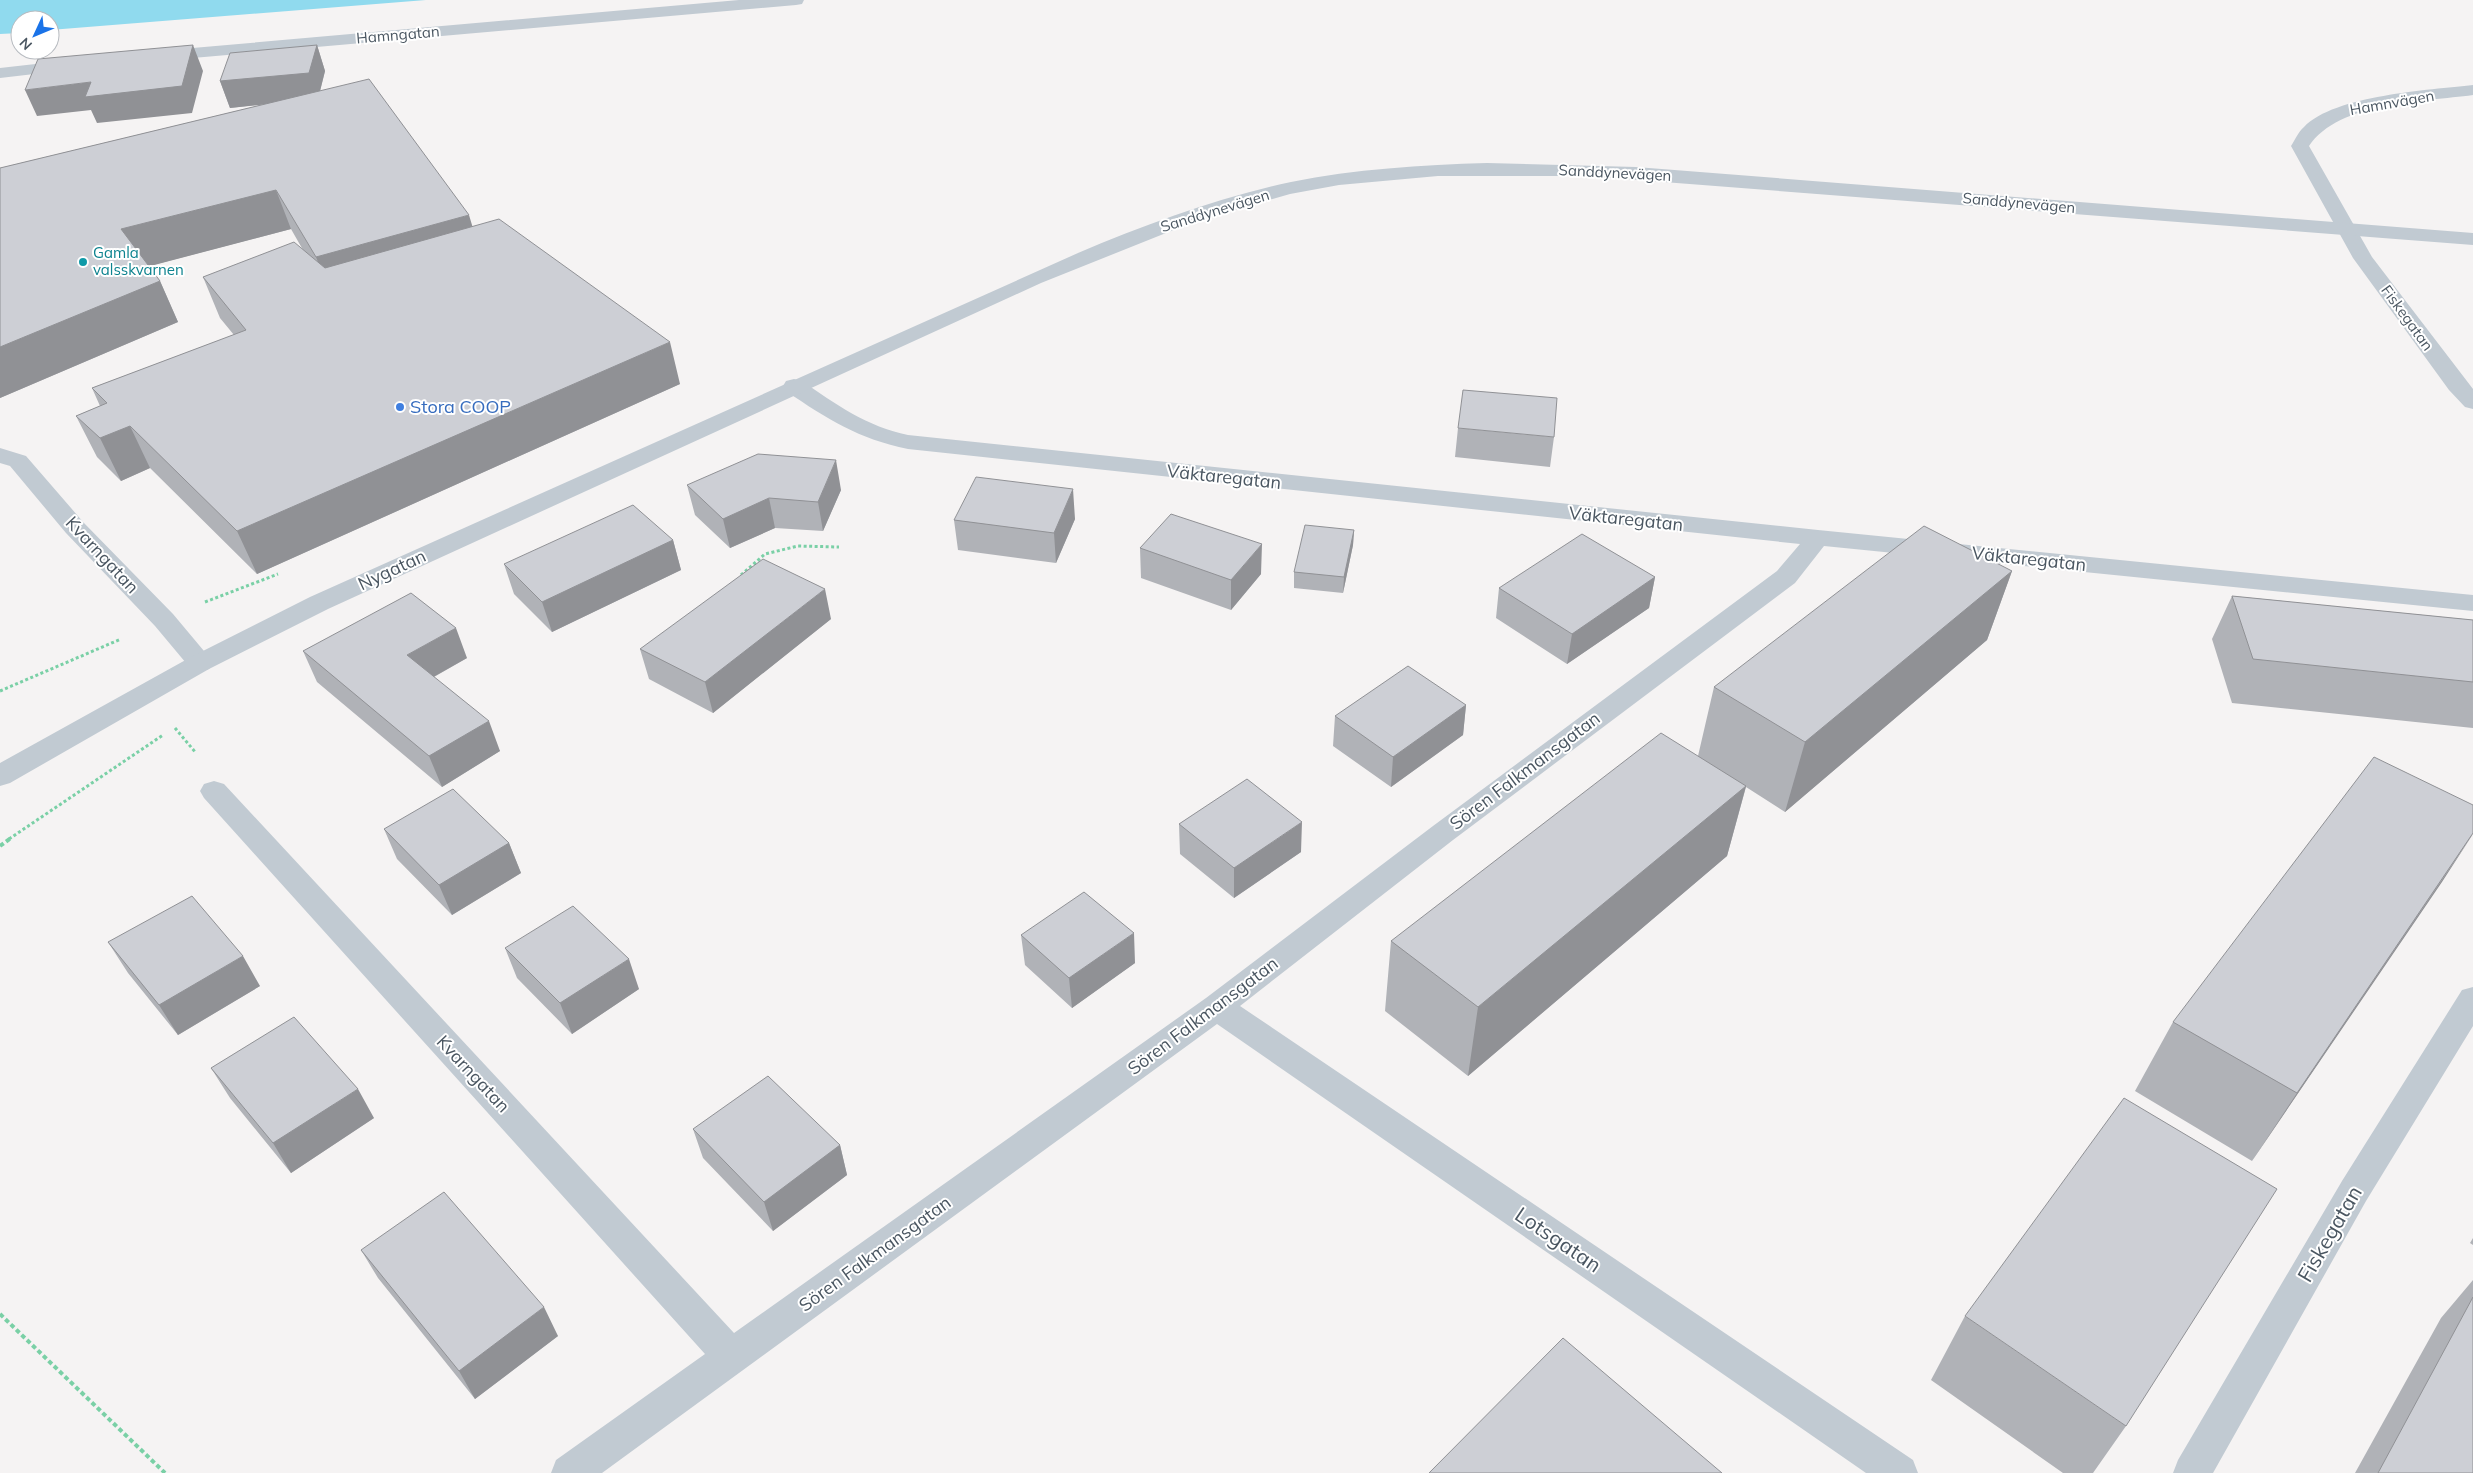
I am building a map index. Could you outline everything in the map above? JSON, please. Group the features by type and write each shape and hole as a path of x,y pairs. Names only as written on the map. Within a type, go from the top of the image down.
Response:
{"street":[{"name":"Hamngatan","path":"145,57 796,0"},
{"path":"0,73 87,64"},
{"name":"Hamnvägen","path":"2346,230 2300,146 2312,129 2335,114 2370,105 2473,90"},
{"name":"Sanddynevägen","path":"794,386 1034,279 1170,224 1243,200 1336,180 1402,172 1470,169 1554,169 1636,173 2473,239"},
{"name":"Fiskegatan","path":"2346,230 2363,258 2416,330 2457,385 2473,402"},
{"name":"Väktaregatan","path":"794,386 861,430 908,442 1818,538 2473,603"},
{"name":"Nygatan","path":"0,776 200,663 319,603 794,386"},
{"name":"Kvarngatan","path":"0,455 18,461 75,528 164,620 200,663"},
{"name":"Sören Falkmansgatan","path":"570,1473 1217,1007 1443,833 1786,577 1818,538"},
{"name":"Kvarngatan","path":"214,791 732,1357"},
{"name":"Fiskegatan","path":"2192,1473 2354,1191 2473,999"},
{"name":"Lotsgatan","path":"1217,1007 1899,1473"}],"path":[{"path":"739,577 765,554 798,546 839,547"},
{"path":"0,692 223,594 282,572"},
{"path":"174,728 183,724"},
{"path":"0,846 84,787 166,733"},
{"path":"0,1314 165,1473"}],"water":[{"path":"0,0 426,0 60,29 60,10 10,10 10,34 0,34"}],"building":[{"path":"193,45 182,86 85,97 91,82 25,90 38,60 60,60 60,57"},
{"path":"317,45 309,73 220,81 230,53"},
{"name":"Gamla valsskvarnen","path":"369,79 469,215 316,257 276,190 121,229 160,281 0,347 0,168"},
{"name":"Stora COOP","path":"499,219 670,342 237,531 130,426 100,438 76,416 107,403 92,388 246,330 203,277 294,242 325,268"},
{"path":"1463,390 1557,398 1554,437 1458,428"},
{"path":"758,454 836,460 818,502 769,498 723,519 687,485"},
{"path":"976,477 1073,489 1054,533 954,520"},
{"path":"633,505 673,540 542,602 504,564"},
{"path":"1171,514 1262,544 1231,580 1140,548"},
{"path":"1305,525 1354,530 1344,577 1294,572"},
{"path":"1924,526 2012,571 1805,742 1714,687"},
{"path":"1582,534 1655,577 1572,634 1499,588"},
{"path":"763,559 825,589 705,682 640,649"},
{"path":"411,593 456,628 407,655 489,721 429,756 303,651"},
{"path":"2232,596 2473,620 2473,682 2253,659"},
{"path":"1408,666 1466,705 1393,757 1335,716"},
{"path":"1661,733 1746,786 1478,1007 1391,941"},
{"path":"2374,757 2473,805 2473,833 2297,1093 2173,1022"},
{"path":"1247,779 1302,822 1234,868 1179,824"},
{"path":"453,789 509,843 439,885 384,829"},
{"path":"1084,892 1134,933 1069,978 1021,935"},
{"path":"192,896 243,956 159,1005 108,942"},
{"path":"573,906 629,959 560,1003 505,948"},
{"path":"294,1017 358,1089 273,1143 211,1068"},
{"path":"768,1076 840,1145 764,1202 693,1129"},
{"path":"2124,1098 2277,1189 2126,1426 1965,1316"},
{"path":"444,1192 544,1307 459,1371 361,1250"},
{"path":"2473,1297 2473,1473 2378,1473"},
{"path":"1563,1338 1722,1473 1429,1473"}],"place":[{"name":"Gamla valsskvarnen","path":"83,262"},
{"name":"Stora COOP","path":"400,407"}]}
